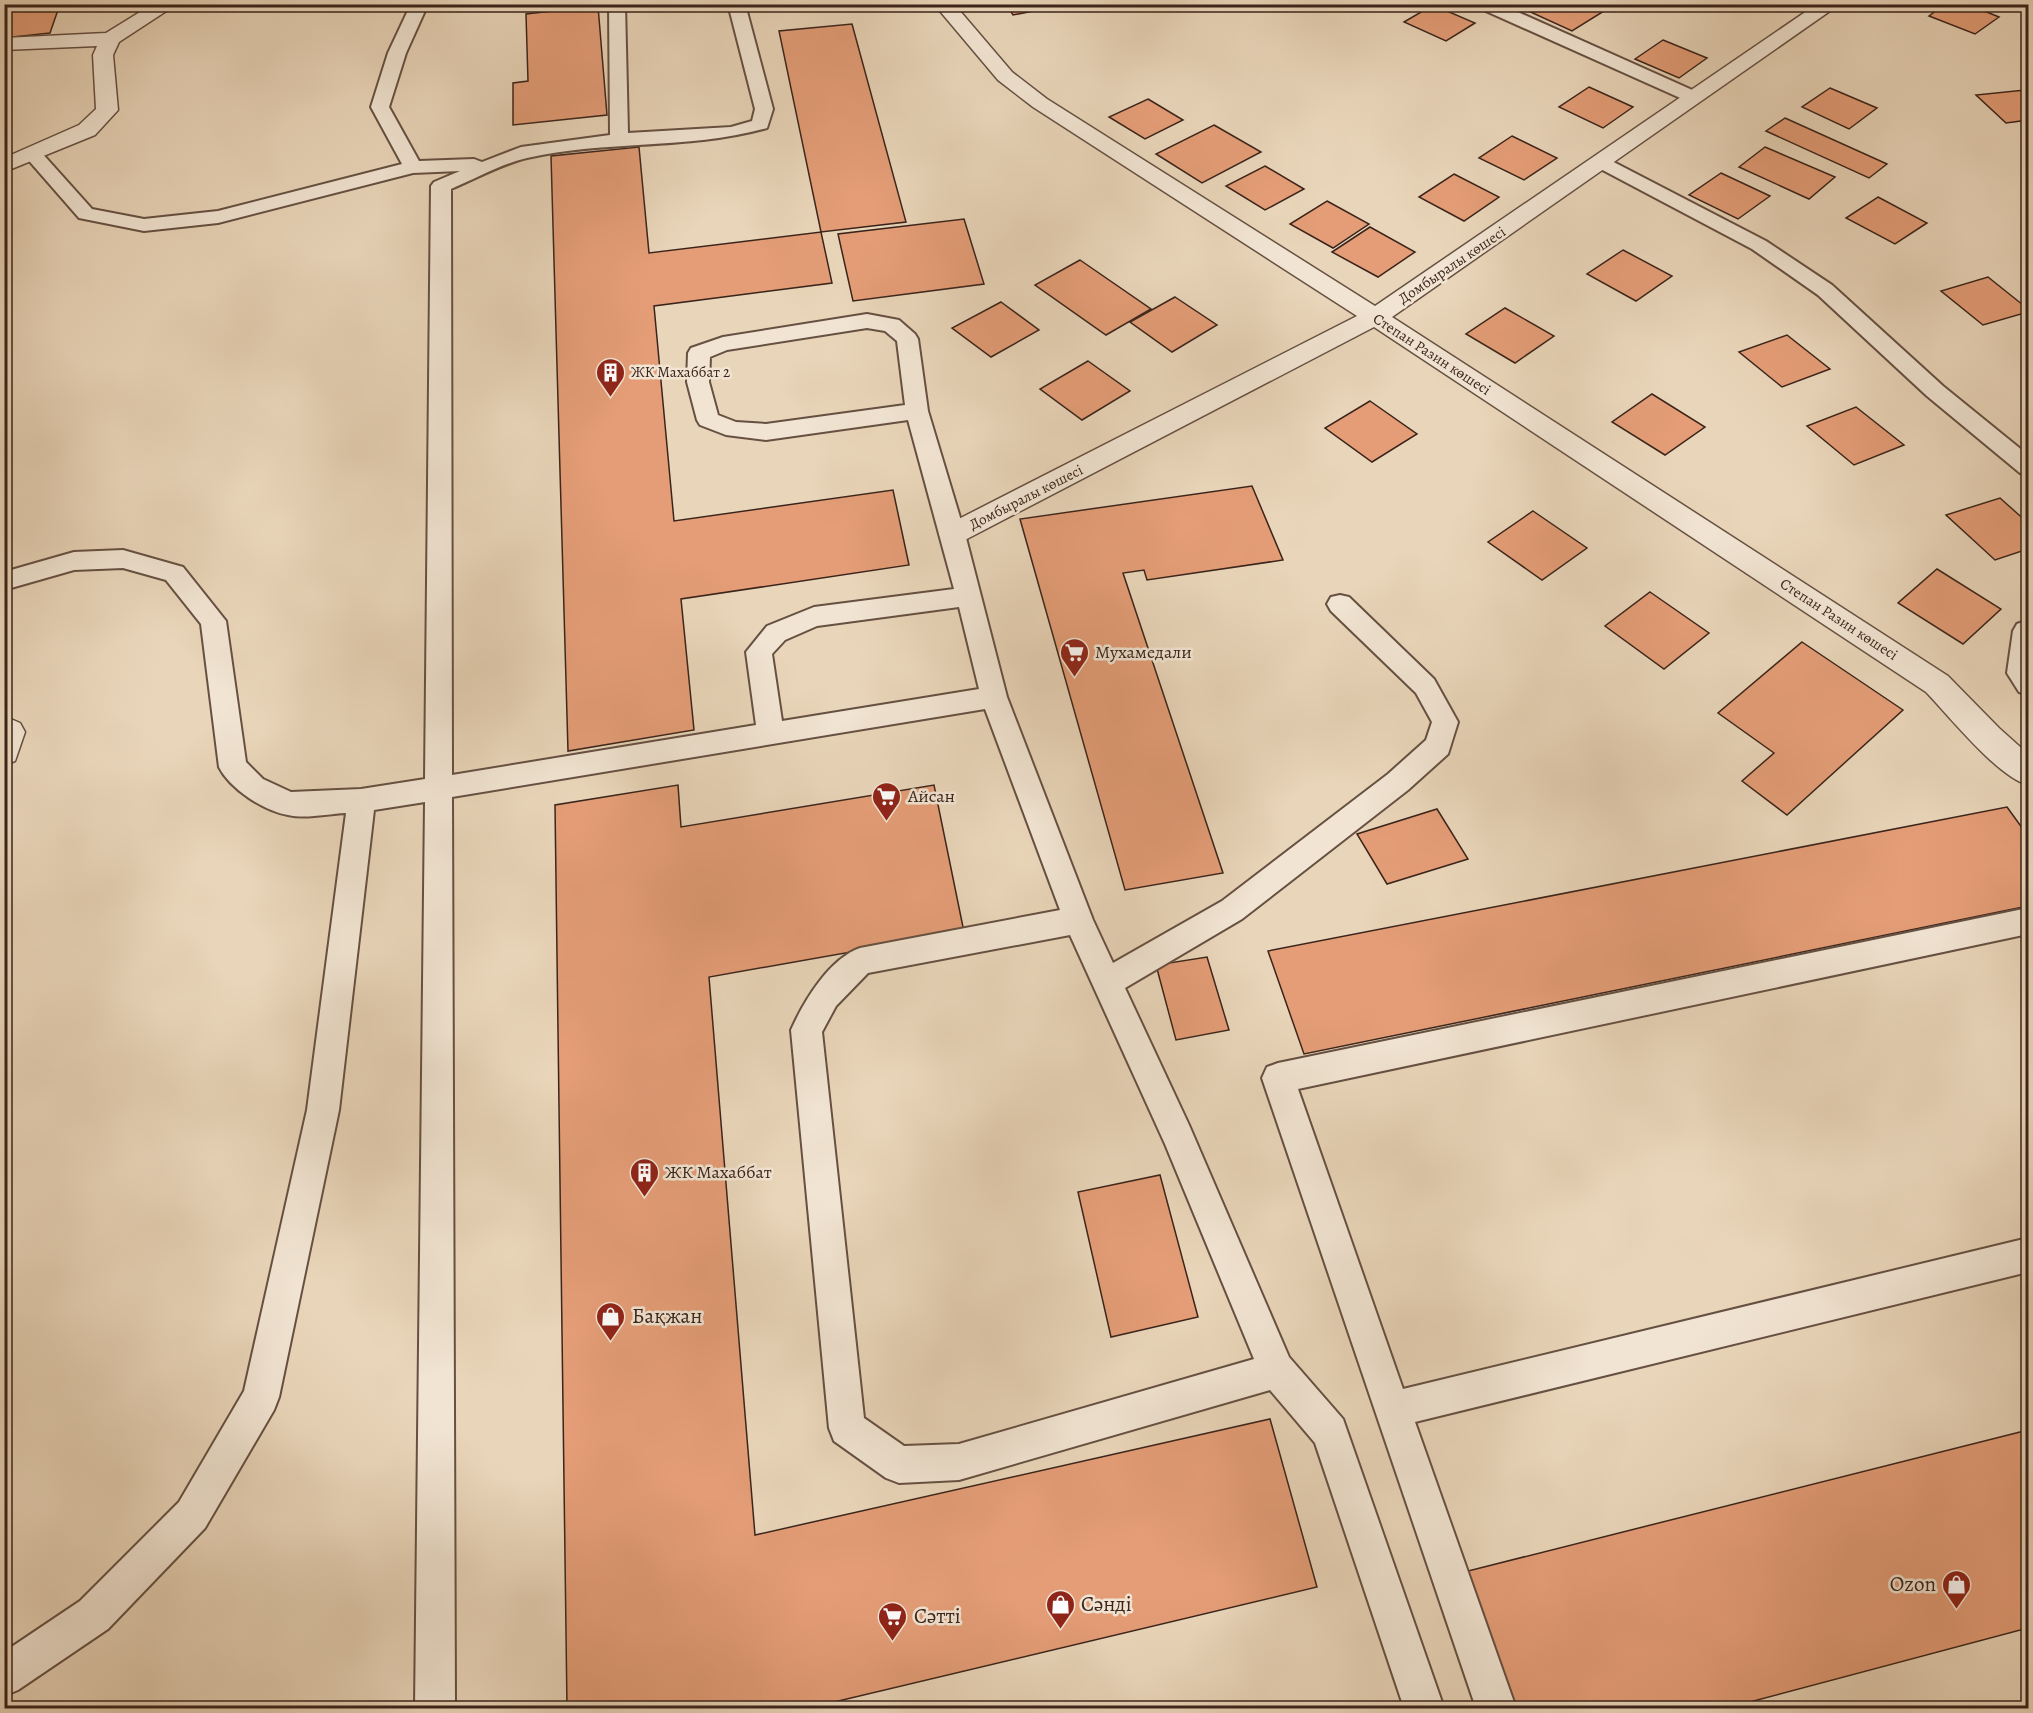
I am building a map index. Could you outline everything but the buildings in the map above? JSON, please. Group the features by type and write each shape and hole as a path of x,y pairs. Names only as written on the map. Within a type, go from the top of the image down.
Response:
{"street":[{"path":"4,44 110,39 168,4"},
{"name":"Степан Разин көшесі","path":"943,4 1005,76 1040,103 1375,317 1938,684 1988,737 2028,772"},
{"name":"Домбыралы көшесі","path":"953,534 1375,317 1831,4"},
{"path":"4,166 87,130 107,110 103,55 110,39"},
{"path":"4,728 9,732 4,753"}],"lane":[{"path":"413,167 380,107 397,53 420,4"},
{"path":"617,4 619,139"},
{"path":"435,1708 441,186 521,153 619,139 732,132 760,124 764,109 736,4"},
{"path":"1485,4 1693,97"},
{"path":"33,155 86,214 144,225 218,217 413,167 488,165"},
{"path":"1602,162 1759,245 1825,290 1935,391 2028,466"},
{"path":"917,411 766,432 735,430 708,420 698,382 699,352 723,344 867,321 892,325 907,339 917,411 953,534 994,697 1078,920 1178,1136 1276,1370 1330,1432 1424,1708"},
{"path":"4,582 74,561 123,559 174,573 213,621 233,767 253,787 289,804 361,801 994,697"},
{"path":"770,733 759,652 776,633 814,618 968,596"},
{"path":"1107,982 1232,910 1334,829 1398,782 1438,746 1445,722 1425,686 1340,604"},
{"path":"2028,630 2020,673 2028,685"},
{"path":"4,1676 94,1615 192,1515 261,1397 322,1110 361,801"},
{"path":"1078,920 860,962 825,996 806,1030 847,1428 898,1466 959,1462 1276,1370"},
{"path":"1496,1708 1278,1078 2028,921"},
{"path":"1394,1409 2028,1255"}],"place":[{"name":"ЖК Махаббат 2","path":"610,398"},
{"name":"Мухамедали","path":"1074,678"},
{"name":"Айсан","path":"887,822"},
{"name":"ЖК Махаббат","path":"644,1198"},
{"name":"Бақжан","path":"611,1342"},
{"name":"Ozon","path":"1957,1610"},
{"name":"Сәнді","path":"1060,1630"},
{"name":"Сәтті","path":"893,1642"}]}
